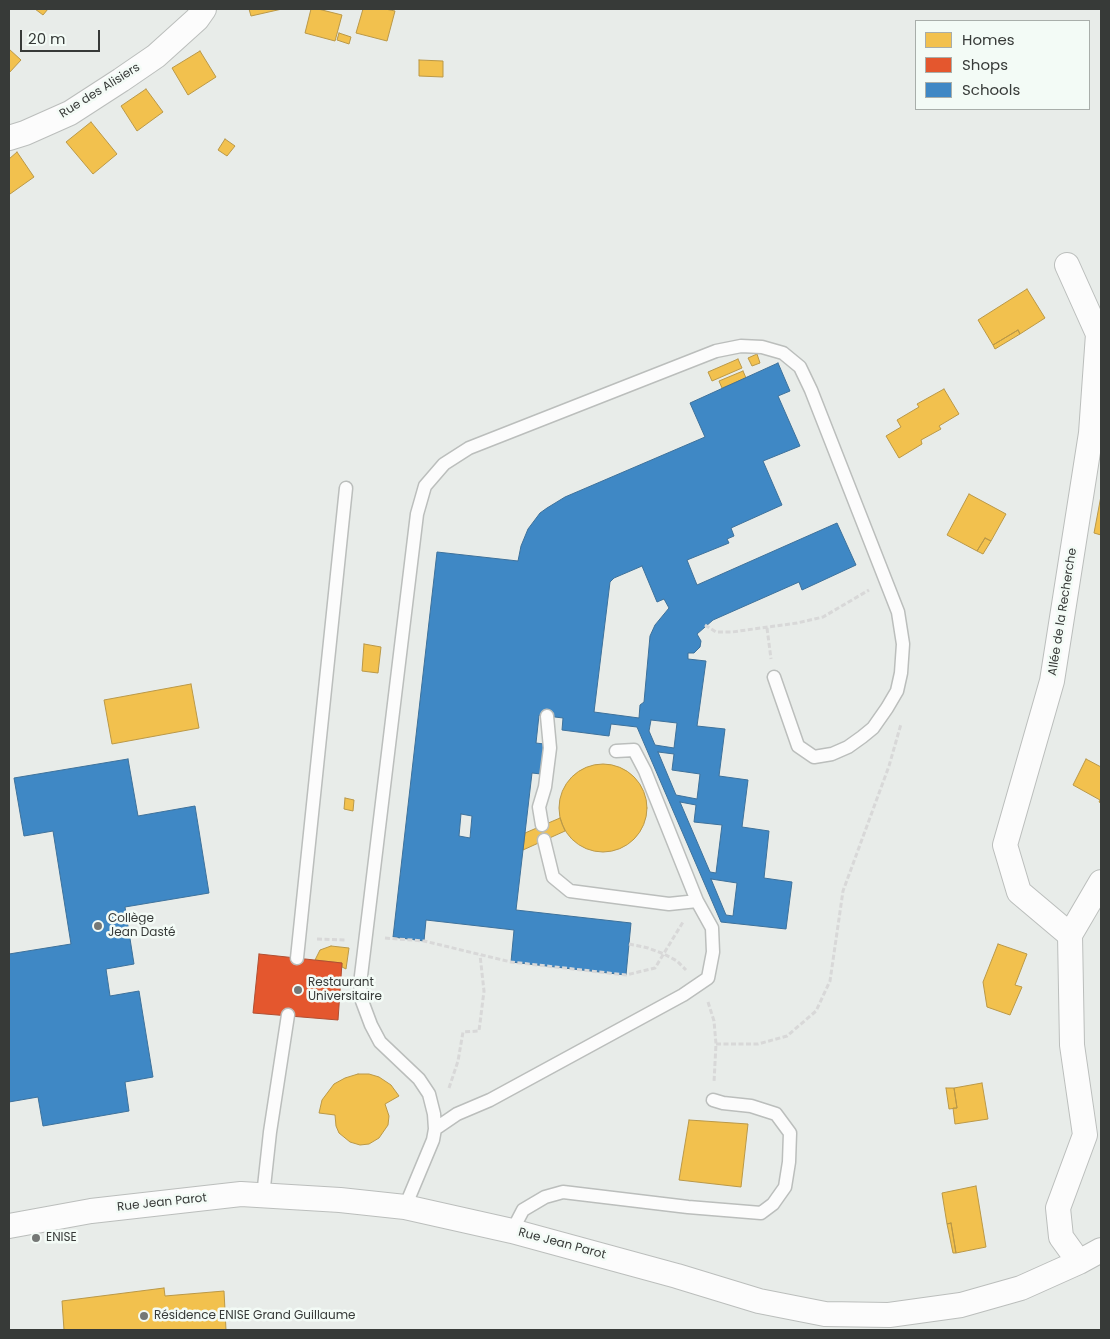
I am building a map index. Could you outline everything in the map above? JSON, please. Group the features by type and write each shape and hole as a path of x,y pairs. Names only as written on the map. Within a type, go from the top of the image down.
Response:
{"street":[{"name":"Rue des Alisiers","path":"9,138 70,113 121,80 156,56 197,19 204,9"},
{"name":"Allée de la Recherche","path":"1066,265 1098,334 1091,433 1052,681 1005,845 1019,892 1070,935"},
{"path":"1079,1262 1061,1237 1058,1208 1084,1135 1072,1045 1070,935 1101,882"},
{"name":"Rue Jean Parot","path":"9,1226 91,1211 240,1194 340,1200 405,1207 512,1231 759,1301 825,1314 889,1315 961,1305 1021,1288 1101,1250"}],"lane":[{"path":"405,1207 435,1129 430,1094 419,1078 380,1042 362,1001 360,984 417,514 425,486 444,464 469,448 716,351 741,346 762,347 783,353 800,367 811,390 898,612 903,644 897,692 873,728 848,747 832,754 814,757 798,746 774,677"},
{"path":"297,958 346,488"},
{"path":"542,825 539,807 545,787 550,748 547,716"},
{"path":"435,1129 457,1114 490,1100 683,995 708,978 713,952 712,928 697,901 645,772 634,750 616,751"},
{"path":"544,840 553,877 570,891 669,904 697,901"},
{"path":"263,1196 270,1132 288,1016"},
{"path":"512,1231 523,1210 544,1197 563,1192 688,1207 761,1212 773,1204 786,1186 790,1162 790,1133 776,1114 751,1106 713,1100"}],"path":[{"path":"705,625 716,632 732,632 797,624 822,617 886,580"},
{"path":"766,628 774,677"},
{"path":"716,1044 758,1044 787,1036 816,1011 830,981 843,891 889,766 901,727 897,692"},
{"path":"394,937 424,941 511,962 626,975 655,968 697,901"},
{"path":"323,939 348,940"},
{"path":"458,1061 463,1032 479,1031 484,990 480,954"}],"building: Homes":[{"path":"35,9 48,9 43,15"},
{"path":"249,9 282,9 251,16"},
{"path":"311,9 342,15 335,41 305,33"},
{"path":"363,9 395,11 387,41 356,33"},
{"path":"339,33 351,37 349,44 337,40"},
{"path":"9,49 21,60 9,73"},
{"path":"200,51 216,77 188,95 172,68"},
{"path":"419,60 443,61 443,77 419,76"},
{"path":"146,89 163,112 137,131 121,106"},
{"path":"91,122 117,154 93,174 66,142"},
{"path":"225,139 235,146 227,156 218,150"},
{"path":"17,152 34,177 10,194 9,159"},
{"path":"1027,289 1045,318 1020,334 1018,330 993,345 978,320"},
{"path":"1018,330 1020,334 995,349 993,345"},
{"path":"757,354 760,363 752,366 748,358"},
{"path":"738,359 742,368 712,381 708,372"},
{"path":"743,371 746,378 722,388 719,381"},
{"path":"944,389 959,414 939,426 941,429 921,440 922,444 899,458 886,436 901,427 897,420 919,407 917,404"},
{"path":"969,494 1006,514 991,541 985,538 977,551 947,535"},
{"path":"1101,496 1101,535 1094,533"},
{"path":"985,538 991,541 983,554 977,551"},
{"path":"364,644 381,647 378,673 362,671"},
{"path":"191,684 199,728 112,744 104,700"},
{"path":"1086,759 1101,767 1101,803 1099,802 1100,800 1073,785"},
{"path":"603,764 620,767 628,771 640,783 644,791 647,808 644,825 640,833 628,845 620,849 603,852 586,849 578,845 566,833 562,825 559,808 562,791 566,783 578,771 586,767"},
{"path":"345,798 354,800 353,811 344,809"},
{"path":"560,818 565,831 523,850 525,833"},
{"path":"998,944 1027,954 1015,985 1022,987 1010,1015 987,1007 983,982"},
{"path":"331,946 349,948 346,969 342,967 342,963 315,960 320,950"},
{"path":"358,1074 369,1074 379,1077 391,1085 399,1096 385,1104 389,1116 388,1125 379,1138 369,1144 360,1145 350,1142 339,1133 335,1115 319,1113 322,1100 334,1084"},
{"path":"982,1083 988,1119 955,1124 953,1108 957,1108 954,1088"},
{"path":"946,1088 954,1088 957,1108 949,1109"},
{"path":"689,1120 748,1124 741,1187 679,1180"},
{"path":"976,1186 986,1247 956,1253 951,1223 947,1224 942,1193"},
{"path":"951,1223 956,1253 953,1253 947,1224"},
{"name":"Résidence ENISE Grand Guillaume","path":"164,1288 165,1296 224,1291 226,1330 64,1330 62,1301"}],"building: Shops":[{"name":"Restaurant Universitaire","path":"259,954 342,963 338,1020 253,1013"}],"building: Schools":[{"path":"778,363 790,391 778,396 800,446 763,461 782,505 731,528 734,536 727,539 729,543 687,560 697,585 837,523 856,565 802,590 799,582 713,620 697,634 701,641 700,647 694,653 688,653 688,659 706,661 697,726 725,729 719,776 748,780 742,827 769,831 764,878 792,882 786,929 721,922 637,727 611,724 609,736 562,730 563,718 539,715 536,743 544,744 541,774 532,773 516,910 631,923 626,975 511,962 514,930 426,920 424,941 393,937 437,552 518,561 521,546 528,529 540,513 547,508 565,497 705,437 690,403","holes":["642,566 657,602 664,599 669,608 655,625 650,636 644,702 640,705 639,718 594,712 610,582 614,578","651,720 677,723 674,748 655,745 649,731","658,752 674,754 672,770 700,774 697,799 676,795","680,802 696,805 694,822 722,825 716,873 710,872","461,814 472,816 470,838 459,836","711,879 737,883 733,916 726,915"]},
{"name":"Collège Jean Dasté","path":"128,759 138,816 195,806 209,893 125,907 134,964 106,969 110,996 139,991 153,1077 125,1082 129,1111 43,1126 38,1097 9,1102 9,954 71,944 53,831 24,836 14,778"}],"place":[{"name":"Collège Jean Dasté","path":"98,926"},
{"name":"Restaurant Universitaire","path":"298,990"},
{"name":"ENISE","path":"36,1238"},
{"name":"Résidence ENISE Grand Guillaume","path":"144,1316"}]}
